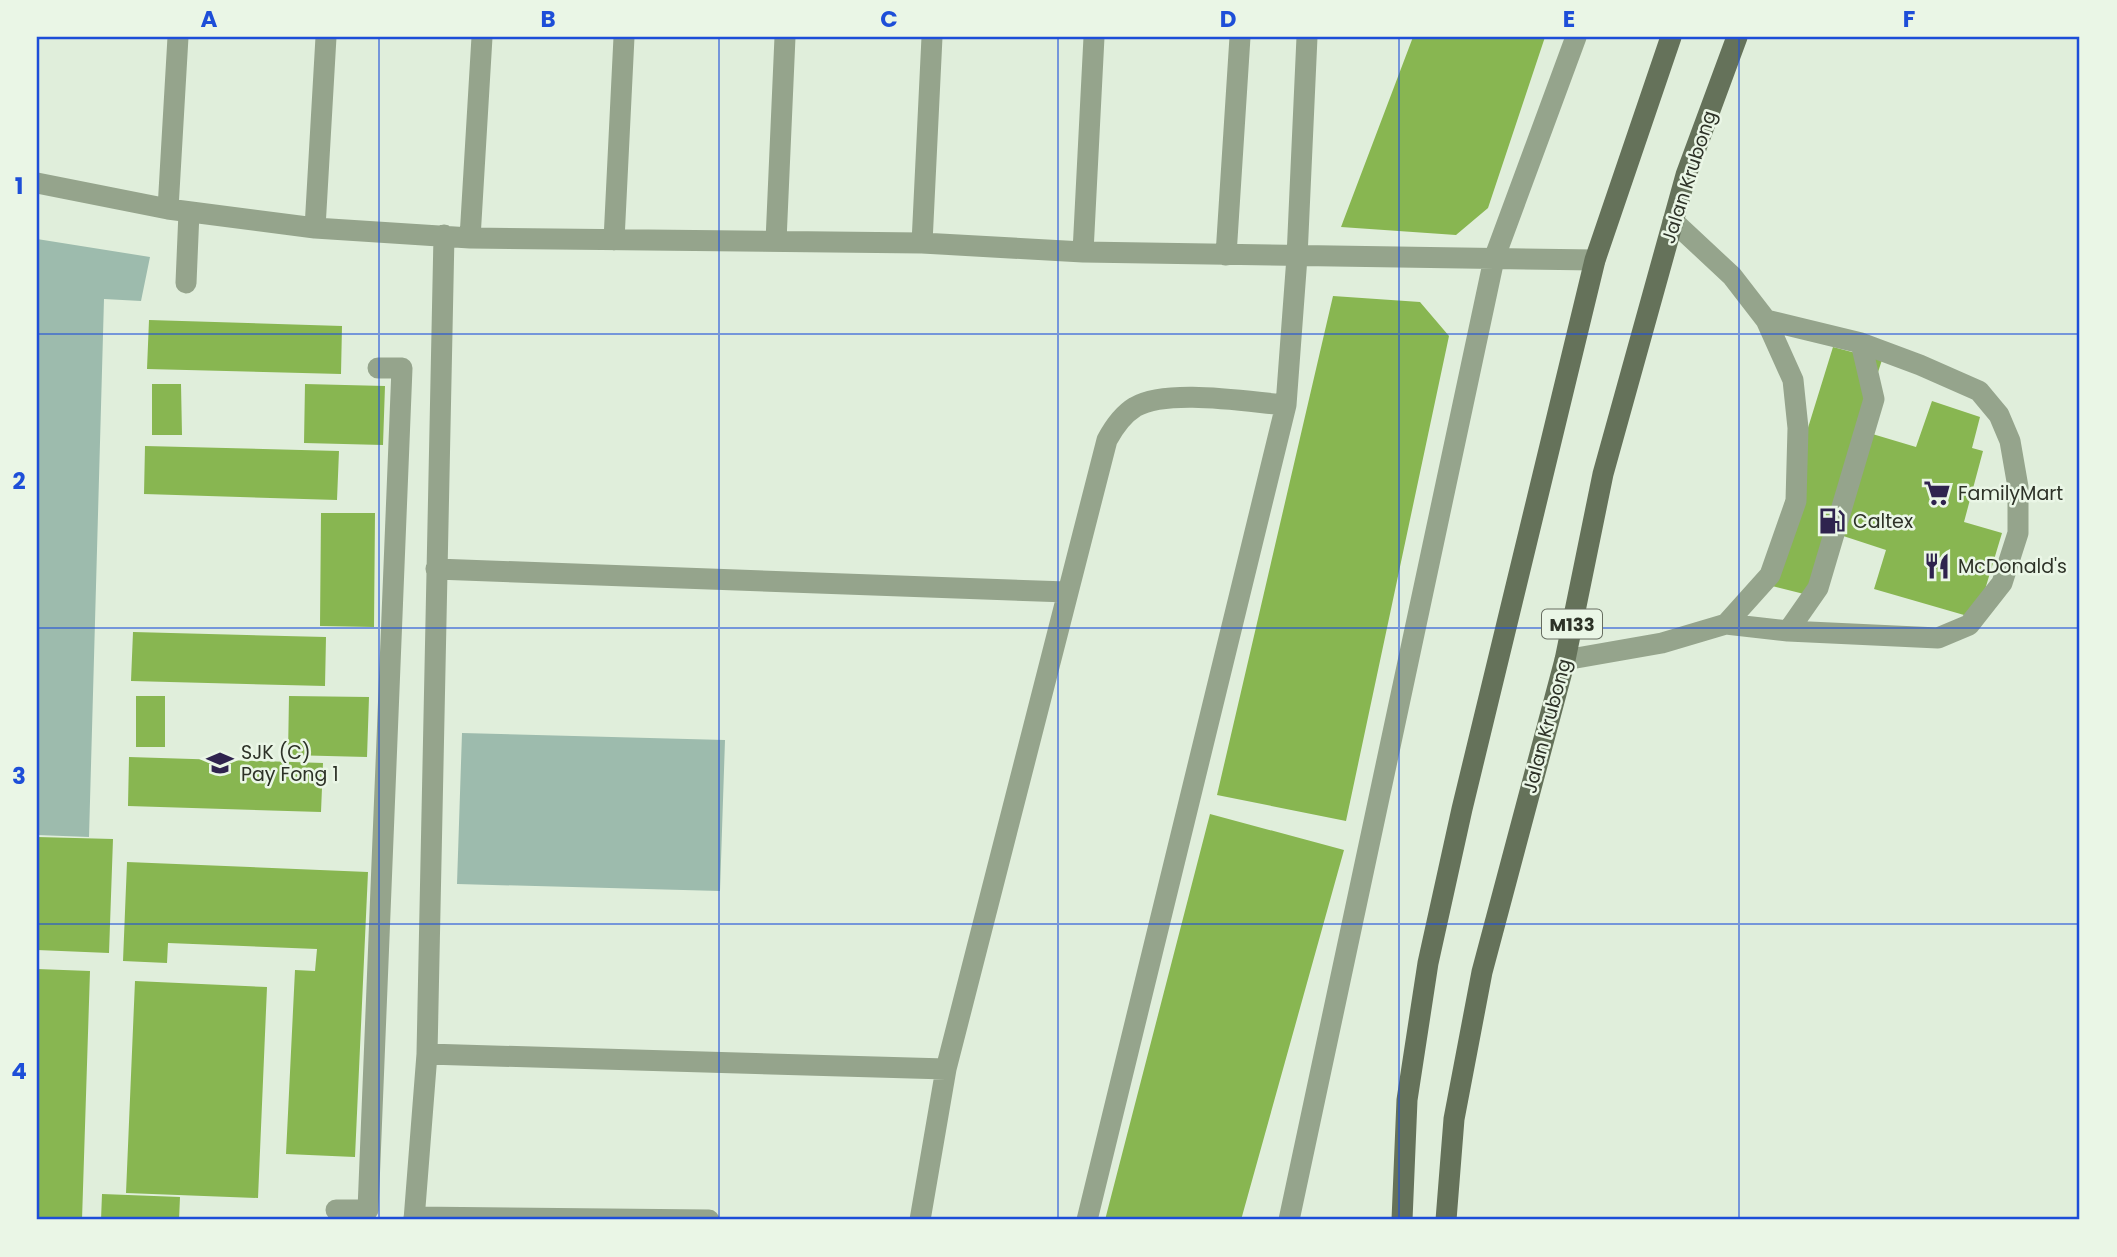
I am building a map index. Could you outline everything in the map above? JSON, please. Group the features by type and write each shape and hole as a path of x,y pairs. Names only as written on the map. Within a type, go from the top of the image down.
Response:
{"main road":[{"path":"1402,1220 1407,1100 1428,963 1595,260 1671,37"},
{"name":"Jalan Krubong","path":"1446,1220 1454,1119 1482,972 1565,660 1603,474 1686,175 1737,37"}],"street":[{"path":"178,37 179,211 186,283"},
{"path":"315,228 326,37"},
{"path":"470,238 482,37"},
{"path":"614,240 624,37"},
{"path":"776,241 785,37"},
{"path":"922,243 932,37"},
{"path":"1083,252 1094,37"},
{"path":"1226,255 1240,37"},
{"path":"1087,1220 1286,405 1297,257 1307,37"},
{"path":"1289,1220 1494,259 1576,37"},
{"path":"37,183 179,211 315,228 470,238 922,243 1083,252 1595,260"},
{"path":"1673,221 1732,276 1766,320 1793,380 1798,428 1796,501 1770,575 1726,624"},
{"path":"444,235 427,1054 414,1218 709,1220"},
{"path":"1565,660 1661,643 1726,624 1788,631 1938,638 1969,625 2002,583 2018,533 2018,487 2010,441 1999,415 1979,391 1920,365 1860,344 1766,320"},
{"path":"1788,631 1818,588 1874,399 1860,344"},
{"path":"336,1210 368,1210 402,368 378,368"},
{"path":"920,1220 946,1069 1107,440 1118,422 1135,407 1158,398 1184,397 1286,405"},
{"path":"436,569 1067,592"},
{"path":"427,1054 946,1069"}],"green space":[{"path":"37,239 150,257 141,301 104,299 89,837 37,835"},
{"path":"462,733 725,740 720,891 457,884"}],"building":[{"path":"1413,37 1545,37 1488,208 1456,235 1341,227"},
{"path":"1333,296 1420,302 1449,336 1346,821 1217,795"},
{"path":"149,320 342,326 341,374 147,369"},
{"path":"1833,347 1882,360 1859,430 1916,447 1932,401 1980,417 1972,448 1983,451 1964,522 2002,533 1981,603 1964,615 1874,589 1886,550 1828,531 1808,595 1760,583"},
{"path":"152,384 181,384 182,435 152,435"},
{"path":"305,384 385,386 383,445 304,443"},
{"path":"145,446 339,451 337,500 144,494"},
{"path":"321,513 375,513 374,627 320,626"},
{"path":"133,632 326,637 325,686 131,681"},
{"path":"136,696 165,696 165,747 136,747"},
{"path":"289,696 369,697 367,757 288,755"},
{"path":"129,757 323,763 321,812 128,806"},
{"path":"1210,814 1344,850 1241,1220 1105,1220"},
{"path":"37,837 113,839 109,953 37,950"},
{"path":"127,862 368,872 355,1157 286,1154 295,970 315,971 317,949 168,943 167,963 123,961"},
{"path":"37,969 90,971 82,1220 37,1220"},
{"path":"135,981 267,987 258,1198 126,1193"},
{"path":"102,1194 180,1197 179,1220 101,1220"}],"place":[{"name":"FamilyMart","path":"1937,493"},
{"name":"Caltex","path":"1832,521"},
{"name":"McDonald's","path":"1937,566"},
{"name":"SJK (C) Pay Fong 1","path":"220,763"}]}
